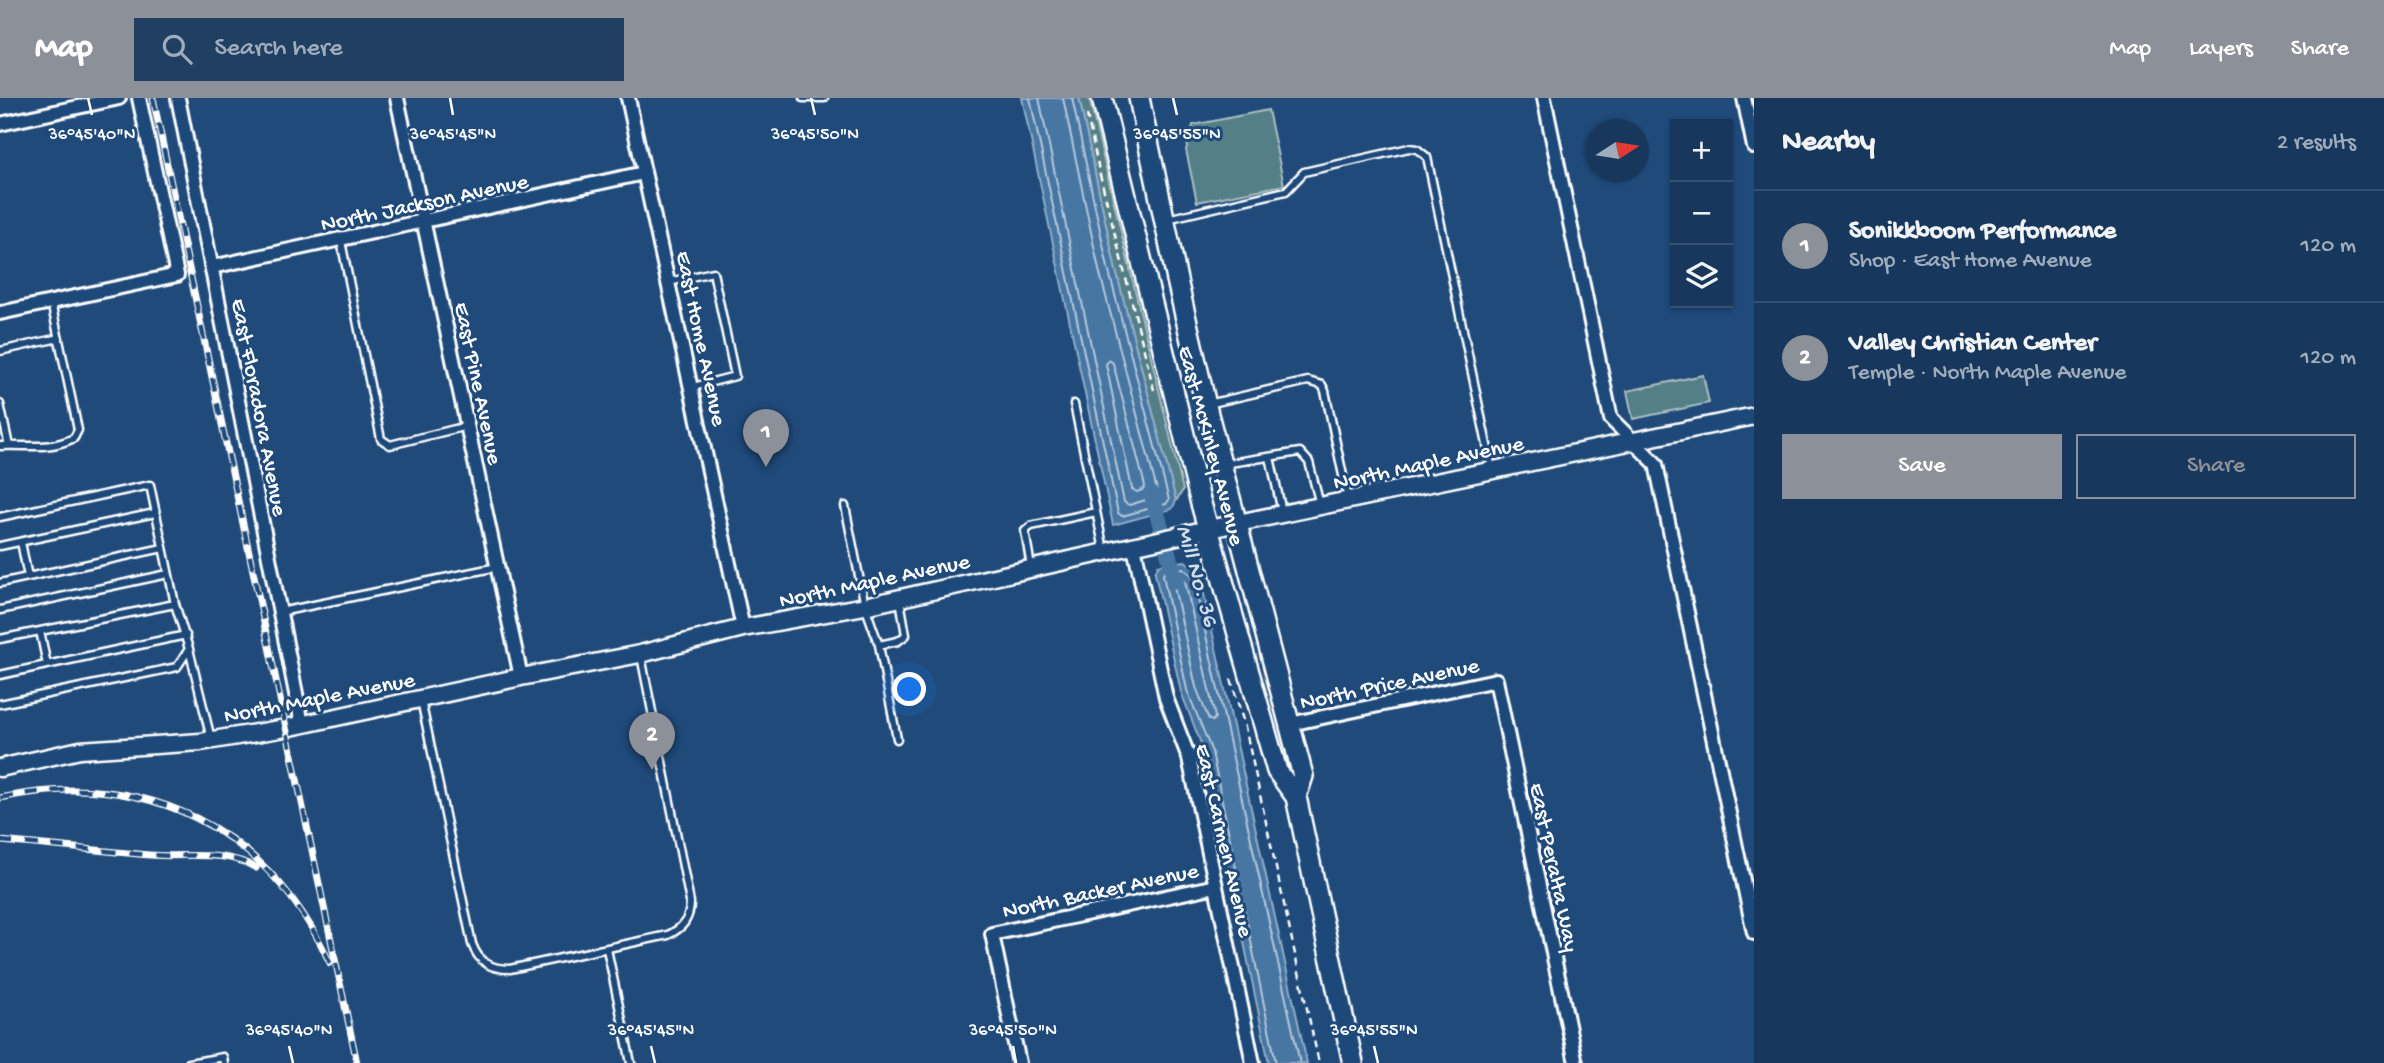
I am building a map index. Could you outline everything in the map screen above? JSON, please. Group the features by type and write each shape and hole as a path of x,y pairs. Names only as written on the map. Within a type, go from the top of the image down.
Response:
{"main road":[{"name":"East McKinley Avenue","path":"1102,98 1161,345 1209,530 1277,771 1296,797 1353,1063"},
{"name":"East McKinley Avenue","path":"1139,98 1206,405 1303,776 1296,797"}],"street":[{"path":"0,124 119,98"},
{"path":"0,313 177,275 139,98"},
{"name":"East Floradora Avenue","path":"178,98 302,724"},
{"name":"East Pine Avenue","path":"397,98 521,677"},
{"name":"East Home Avenue","path":"628,98 693,387 743,628"},
{"path":"1544,98 1611,419 1656,464 1754,933"},
{"path":"1744,98 1754,147"},
{"name":"North Jackson Avenue","path":"212,267 644,173"},
{"name":"North Maple Avenue","path":"0,768 80,750 211,741 302,724 640,654 743,628 865,606 1133,545 1754,416"},
{"name":"East Carmen Avenue","path":"1133,545 1166,698 1189,758 1253,1063"},
{"name":"North Price Avenue","path":"1290,724 1496,680"},
{"name":"East Peralta Way","path":"1496,680 1576,1063"},
{"name":"North Backer Avenue","path":"1019,1063 992,934 1216,886"}],"lane":[{"path":"803,98 824,98"},
{"path":"1164,219 1286,191 1304,172 1409,148 1418,149 1427,157 1493,471"},
{"path":"341,241 382,439 390,445 468,426"},
{"path":"669,282 713,272 735,376 693,387"},
{"path":"0,446 42,447 74,438 78,430 51,302"},
{"path":"0,351 59,338"},
{"path":"1206,405 1308,381 1322,385 1349,500"},
{"path":"0,404 9,446"},
{"path":"1074,404 1104,552"},
{"path":"1221,465 1300,452 1309,462 1321,506"},
{"path":"1270,457 1282,514"},
{"path":"0,517 150,485 175,604 186,635 211,741"},
{"path":"845,506 865,606 879,645 897,739"},
{"path":"1032,568 1025,531 1031,526 1096,512"},
{"path":"0,546 155,513"},
{"path":"21,542 28,577"},
{"path":"0,583 163,548"},
{"path":"280,612 497,567"},
{"path":"0,610 168,574"},
{"path":"879,645 898,641 906,635 900,598"},
{"path":"0,639 175,604"},
{"path":"40,631 47,665"},
{"path":"0,675 186,635"},
{"path":"0,704 177,667 189,649"},
{"path":"421,699 475,953 489,966 510,969 668,935 685,924 690,914 690,902 640,654"},
{"path":"607,949 631,1063"},
{"path":"189,1063 223,1060"}],"path":[{"path":"1086,111 1156,399"},
{"path":"1231,676 1245,727 1319,1063"}],"green space":[{"path":"1079,98 1089,98 1183,490 1176,501 1115,267"},
{"path":"1268,110 1284,185 1197,202 1186,150 1193,125"},
{"path":"1703,375 1709,403 1633,419 1627,391"}],"water":[{"path":"1022,98 1079,98 1115,267 1176,501 1172,509 1113,525"},
{"path":"1185,561 1199,571 1307,1063 1269,1063 1205,754 1181,692 1155,573 1158,565"}],"waterway":[{"name":"Mill No. 36","path":"1152,495 1176,581"}],"railway":[{"path":"153,98 357,1063"},
{"path":"0,798 54,791 104,792 152,801 196,818 237,843 273,876 304,916 330,963"},
{"path":"0,841 150,855 218,856 244,862 256,868"}],"place":[{"name":"Sonikkboom Performance","path":"766,467"},
{"name":"Valley Christian Center","path":"652,770"}]}
